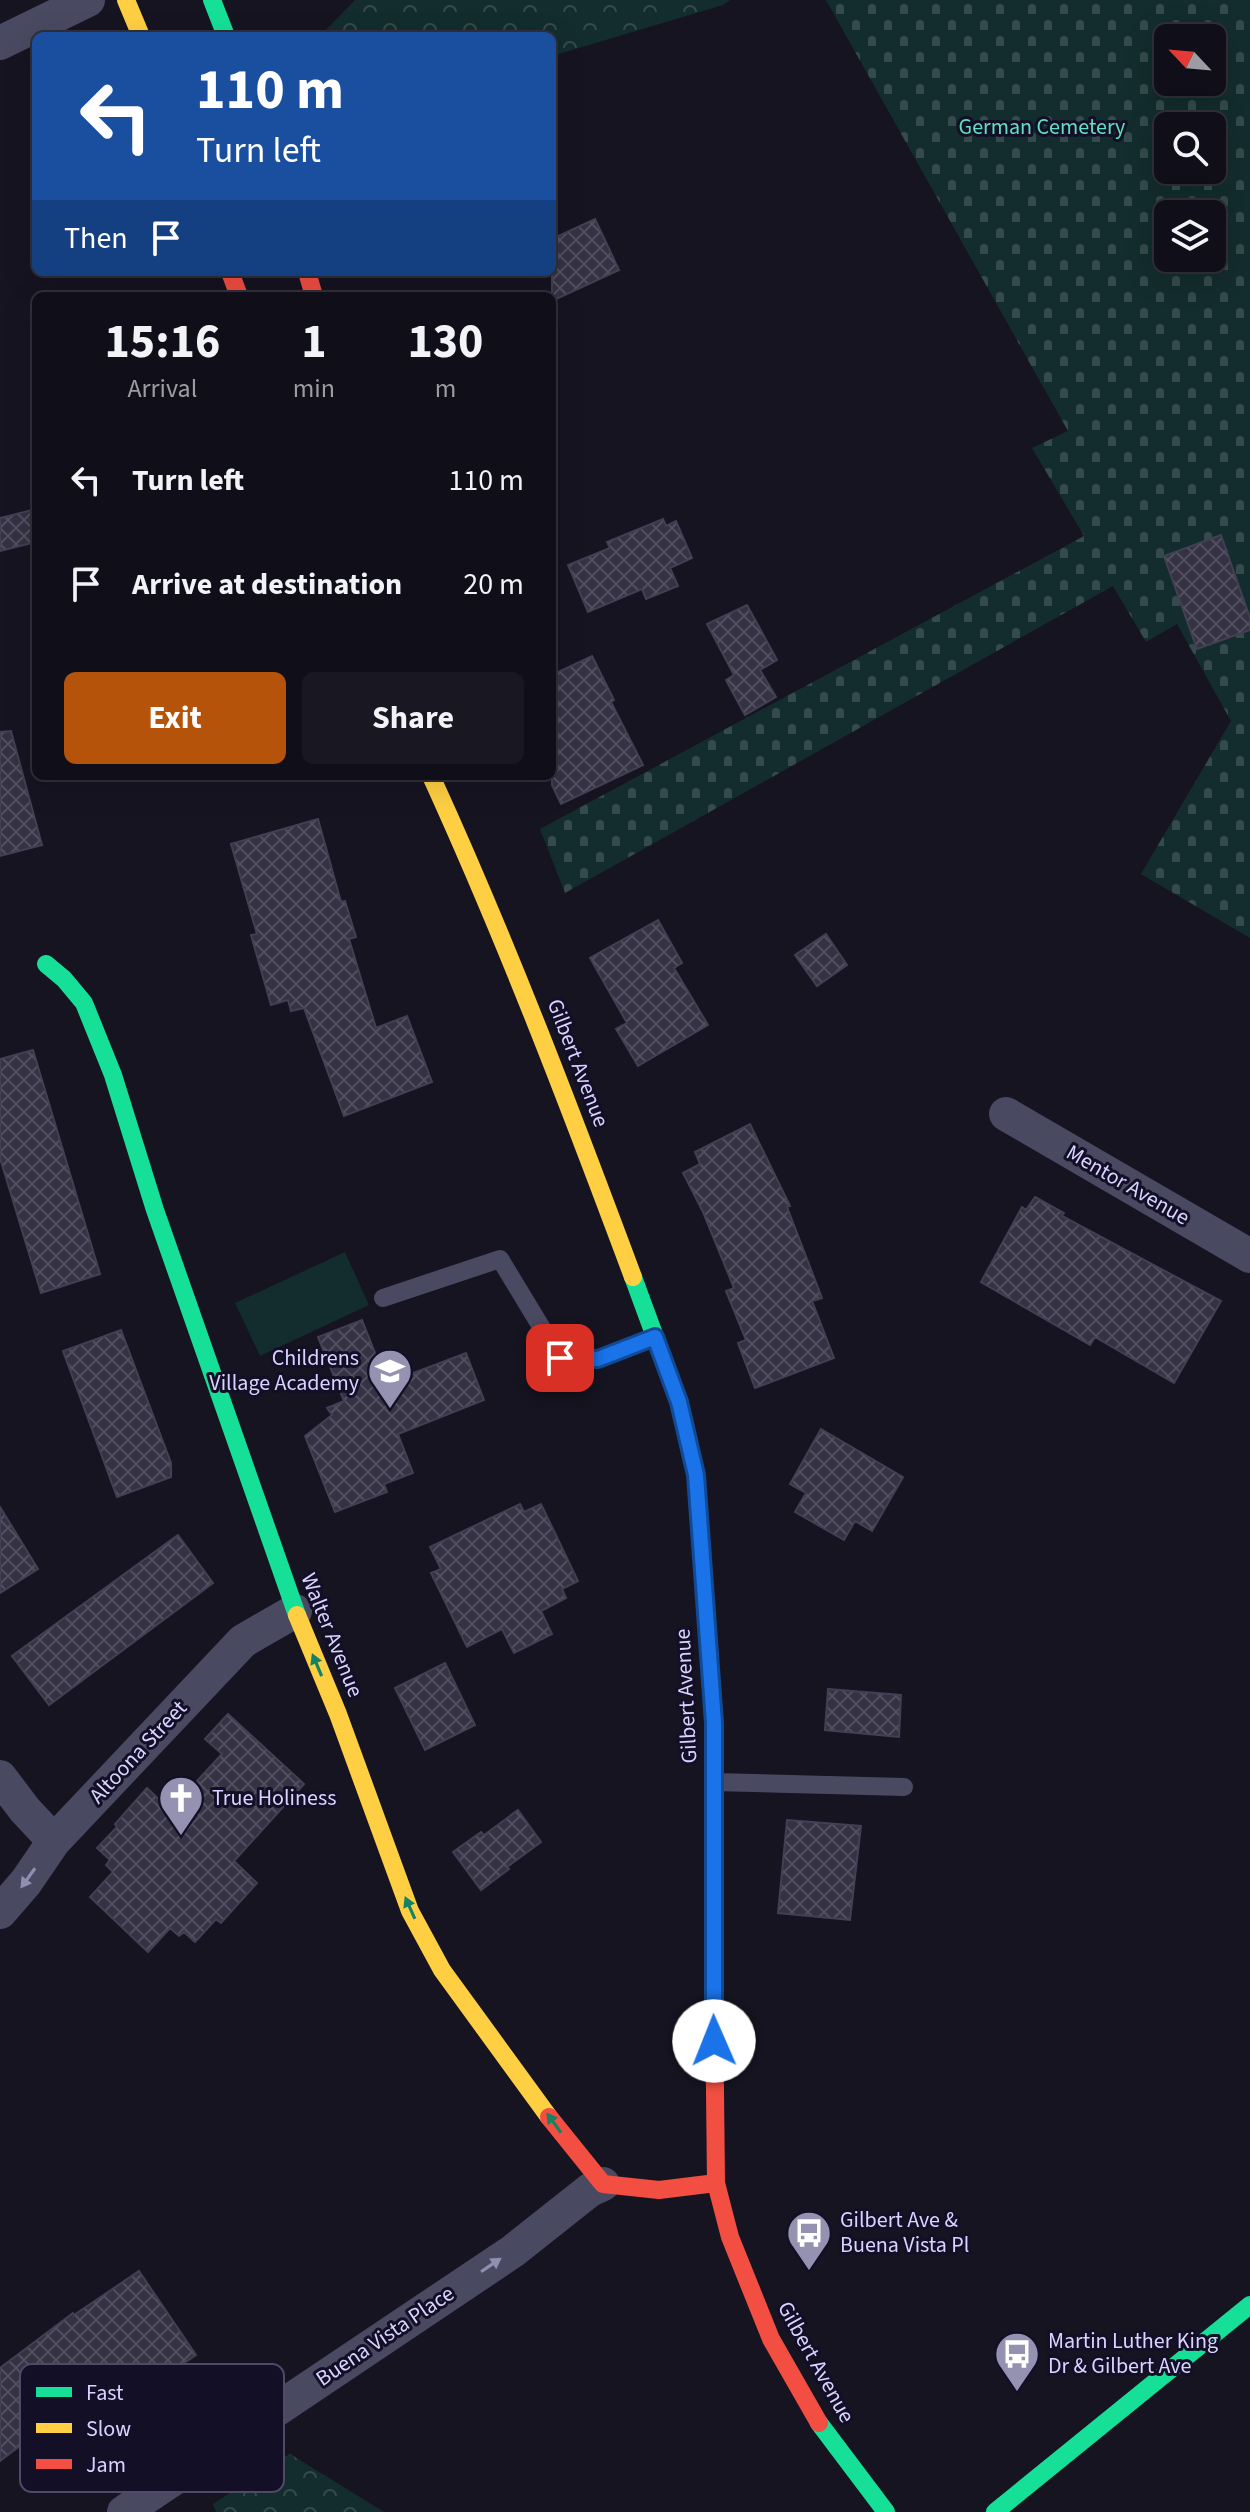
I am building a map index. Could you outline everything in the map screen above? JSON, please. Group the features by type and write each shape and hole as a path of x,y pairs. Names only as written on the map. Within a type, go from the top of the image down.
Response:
{"main road":[{"path":"126,0 139,32"},
{"path":"212,0 224,32"},
{"name":"Gilbert Avenue","path":"433,780 475,873 562,1086 679,1402 696,1475 714,1723 716,2183 730,2237 771,2339 815,2418 886,2512"},
{"name":"Gilbert Avenue","path":"451,780 475,873"},
{"name":"Walter Avenue","path":"46,964 64,979 84,1003 113,1075 155,1210 295,1611 338,1714 410,1911 442,1970 567,2142 603,2184"},
{"path":"603,2184 659,2190 716,2183"},
{"path":"995,2512 1250,2305"}],"street":[{"path":"0,43 88,0"},
{"name":"Mentor Avenue","path":"1006,1114 1250,1256"},
{"name":"Altoona Street","path":"0,1912 26,1882 54,1841 243,1641 295,1611"},
{"path":"0,1777 54,1841"},
{"name":"Buena Vista Place","path":"284,2405 513,2251 590,2190 603,2184"},
{"name":"Buena Vista Place","path":"124,2512 154,2492"}],"lane":[{"path":"383,1298 500,1259 560,1358 598,1359 655,1337"},
{"path":"713,1782 904,1787"}],"green space":[{"path":"355,0 730,0 723,5 556,55 556,32 324,32"},
{"name":"German Cemetery","path":"826,0 1250,0 1250,938 1141,874 1231,721 1177,624 1146,642 1113,586 565,893 540,829 1084,536 1032,448 1068,431"},
{"path":"345,1252 369,1305 260,1356 235,1303"},
{"path":"290,2454 384,2512 216,2512 213,2504 231,2492 284,2492 284,2458"}],"building":[{"path":"595,219 619,270 556,299 556,292 552,292 552,276 556,276 556,237"},
{"path":"32,510 32,543 0,551 0,518"},
{"path":"663,519 666,526 676,521 692,558 670,568 678,586 646,599 642,589 588,612 568,565 610,548 607,542"},
{"path":"1221,535 1250,618 1250,630 1197,649 1164,556"},
{"path":"747,605 777,660 760,670 776,697 745,715 726,680 734,675 707,624"},
{"path":"592,656 643,765 561,804 552,785 552,780 556,780 556,673"},
{"path":"11,731 42,845 0,856 0,732"},
{"path":"318,819 341,902 345,901 356,937 349,939 376,1028 407,1016 432,1082 344,1116 304,1008 291,1011 288,1000 271,1005 251,935 257,934 231,844"},
{"path":"658,920 682,963 674,968 708,1025 638,1066 616,1029 627,1023 590,958"},
{"path":"826,934 847,965 817,986 795,955"},
{"path":"33,1050 100,1274 41,1293 0,1158 0,1059"},
{"path":"750,1124 790,1206 787,1207 822,1298 812,1301 834,1358 755,1388 738,1343 746,1340 726,1291 734,1288 703,1212 683,1173 700,1164 695,1152"},
{"path":"1035,1197 1064,1213 1062,1216 1221,1301 1174,1383 1095,1337 1090,1345 981,1282 1022,1207 1026,1210"},
{"name":"Childrens Village Academy","path":"362,1320 387,1383 466,1353 484,1400 398,1434 413,1473 384,1484 387,1492 335,1512 305,1436 332,1415 327,1408 344,1401 318,1337"},
{"path":"121,1330 171,1463 171,1477 117,1497 63,1351"},
{"path":"821,1429 903,1477 872,1531 855,1521 844,1540 795,1512 806,1493 790,1484"},
{"path":"520,1504 524,1512 541,1504 578,1581 562,1589 566,1598 541,1611 552,1634 514,1653 502,1629 467,1647 431,1573 441,1569 430,1547"},
{"path":"0,1507 38,1569 0,1593"},
{"path":"178,1535 213,1583 49,1705 12,1656"},
{"path":"445,1663 475,1725 425,1750 395,1688"},
{"path":"828,1689 901,1695 899,1737 825,1730"},
{"name":"True Holiness","path":"228,1714 304,1784 234,1861 257,1883 221,1923 216,1919 195,1942 184,1932 179,1936 170,1928 148,1952 90,1897 113,1872 106,1865 110,1860 97,1848 147,1788 170,1810 222,1754 205,1739"},
{"path":"518,1810 541,1842 481,1890 453,1852 481,1832 484,1835"},
{"path":"787,1820 861,1826 850,1920 778,1913"},
{"path":"139,2271 196,2355 183,2364 20,2364 20,2446 0,2461 0,2368"}],"traffic: fast":[{"path":"212,0 224,32"},
{"path":"46,964 64,979 84,1003 113,1075 155,1210 297,1615"},
{"path":"633,1277 679,1402 696,1475 714,1723 713,1907"},
{"path":"995,2512 1250,2305"},
{"path":"819,2423 886,2512"}],"traffic: slow":[{"path":"126,0 139,32"},
{"path":"433,780 536,1025 633,1277"},
{"path":"297,1615 338,1714 410,1911 442,1970 549,2117"}],"traffic: jam":[{"path":"232,276 238,292"},
{"path":"308,276 313,292"},
{"path":"713,1907 716,2183 730,2237 771,2339 819,2423"},
{"path":"549,2117 603,2184 659,2190 716,2183"}],"place":[{"name":"Childrens Village Academy","path":"390,1410"},
{"name":"True Holiness","path":"181,1837"},
{"name":"Gilbert Ave & Buena Vista Pl","path":"809,2272"},
{"name":"Martin Luther King Dr & Gilbert Ave","path":"1017,2393"}],"route":[{"path":"560,1358 598,1359 655,1337 679,1402 696,1475 714,1723 714,2041"}]}
